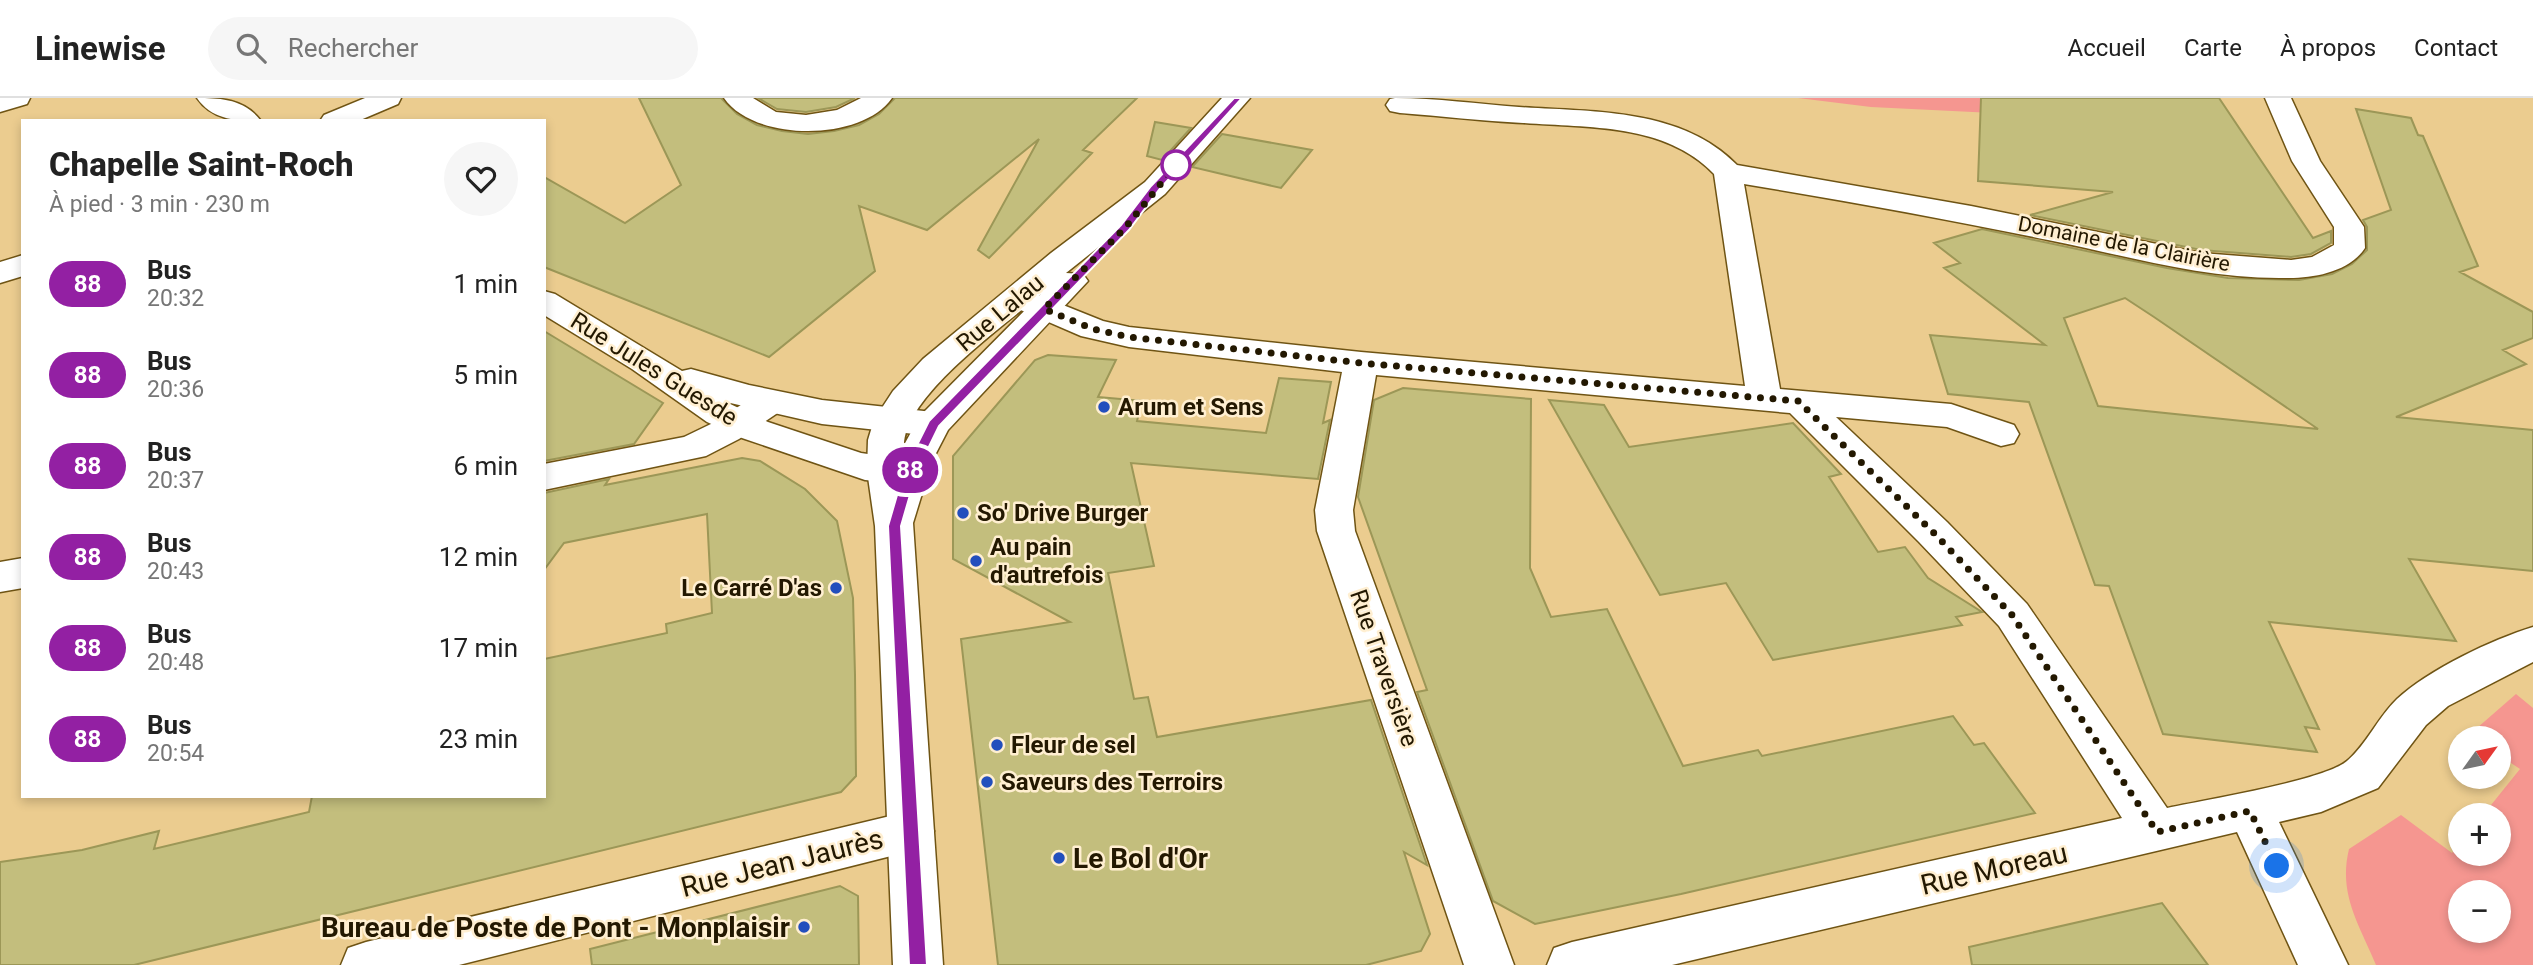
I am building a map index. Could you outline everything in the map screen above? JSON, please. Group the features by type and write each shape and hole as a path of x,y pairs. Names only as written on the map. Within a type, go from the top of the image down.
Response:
{"street":[{"path":"0,104 17,98"},
{"path":"210,98 244,119"},
{"path":"339,119 388,98"},
{"path":"737,98 745,108 766,119 796,122 845,116 879,98"},
{"path":"898,470 1031,303 1125,228 1155,188 1237,98"},
{"name":"Domaine de la Clairière","path":"1728,172 1941,209 2206,261 2264,268 2314,266 2332,261 2350,248 2349,228 2306,161 2278,98"},
{"path":"1400,105 1602,121 1639,127 1675,136 1703,149 1722,164 1728,172 1781,399 1933,532 2012,615 2157,832"},
{"path":"0,274 21,265"},
{"name":"Rue Jules Guesde","path":"546,302 644,361 704,406 738,423 848,463 898,470"},
{"path":"1031,303 1110,334 1361,363 1951,416 2001,434"},
{"name":"Rue Lalau","path":"892,420 919,383 1031,303"},
{"path":"644,361 680,377 770,402 844,416 933,424"},
{"name":"Rue Traversière","path":"1361,363 1334,510 1336,531 1489,965"},
{"path":"546,477 673,453 710,440 770,402"},
{"path":"892,420 886,440 898,470 894,526 918,965"},
{"path":"0,577 21,573"},
{"name":"Rue Moreau","path":"1572,965 2250,811 2343,786 2362,775 2411,713 2433,694 2533,643"},
{"path":"2250,811 2323,965"},
{"name":"Rue Jean Jaurès","path":"366,965 911,831"}],"shaded area":[{"path":"1798,98 2057,98 1993,113 1871,107"},
{"path":"2516,694 2533,708 2533,965 2376,965 2348,895 2346,865 2349,849 2401,815 2448,850 2448,866 2511,866 2511,803 2493,803 2504,789 2511,789 2511,780 2520,769 2511,763 2511,726 2479,726"}],"building":[{"path":"639,98 721,98 737,114 757,125 808,134 859,125 879,114 895,98 1137,98 1083,150 1092,153 989,258 978,250 1039,139 927,230 859,206 875,271 769,357 546,268 546,178 625,223 681,185"},
{"path":"758,98 855,98 836,107 806,112 777,109"},
{"path":"1981,98 2219,98 2313,238 2331,231 2331,243 2311,254 2291,257 2201,250 2030,215 2113,192 1978,181"},
{"path":"2356,109 2411,118 2418,135 2423,136 2478,266 2460,272 2533,312 2533,338 2503,350 2526,364 2396,417 2533,430 2533,571 2409,559 2456,641 2269,622 2319,729 2305,727 2317,752 2163,734 2109,586 2095,585 2029,402 1948,394 1930,335 2045,345 1944,268 1960,263 1934,243 1982,229 2167,268 2228,278 2299,280 2332,274 2352,264 2367,250 2367,227 2363,220 2391,210","holes":["2125,298 2318,429 2098,406 2064,318"]},
{"path":"1155,122 1191,128 1162,160 1147,156"},
{"path":"1222,134 1312,150 1281,188 1192,167"},
{"path":"546,332 663,403 634,444 546,461"},
{"path":"1048,355 1116,360 1098,397 1142,401 1137,421 1266,433 1279,378 1331,382 1323,423 1330,420 1318,479 1131,463 1154,566 1108,573 1134,699 1148,697 1157,737 1371,700 1427,865 1404,852 1430,934 1421,951 1366,965 998,965 961,639 1070,622 953,559 953,456 1035,360"},
{"path":"1403,388 1531,399 1530,568 1551,617 1607,609 1683,766 1758,750 1762,756 1953,716 1974,745 1984,743 2035,813 1681,894 1535,924 1493,901 1417,692 1427,690 1358,497 1374,400"},
{"path":"1549,400 1604,405 1629,447 1793,423 1841,474 1829,477 1878,552 1905,547 1928,578 1982,612 1956,617 1962,625 1773,660 1726,583 1660,595"},
{"path":"742,458 760,461 805,489 837,521 853,598 855,675 856,776 841,792 134,965 0,965 0,862 82,850 159,831 154,849 309,812 312,798 546,798 546,659 667,633 666,624 712,613 707,514 564,543 546,567 546,493 609,479 605,485"},
{"path":"840,886 858,896 859,965 592,965 590,949"},
{"path":"2162,903 2208,965 1972,965 1969,947"}],"bus line":[{"name":"88","path":"918,965 894,526 910,471 933,424 1125,228 1155,188 1237,98"}],"place":[{"name":"Arum et Sens","path":"1104,407"},
{"name":"So' Drive Burger","path":"963,513"},
{"name":"Au pain d'autrefois","path":"976,561"},
{"name":"Le Carré D'as","path":"836,588"},
{"name":"Fleur de sel","path":"997,745"},
{"name":"Saveurs des Terroirs","path":"987,782"},
{"name":"Le Bol d'Or","path":"1059,858"},
{"name":"Bureau de Poste de Pont - Monplaisir","path":"804,927"}],"route":[{"path":"1176,165 1125,228 1044,309 1093,329 1129,337 1361,363 1798,401 1991,590 2012,615 2157,832 2250,811 2277,866"}]}
